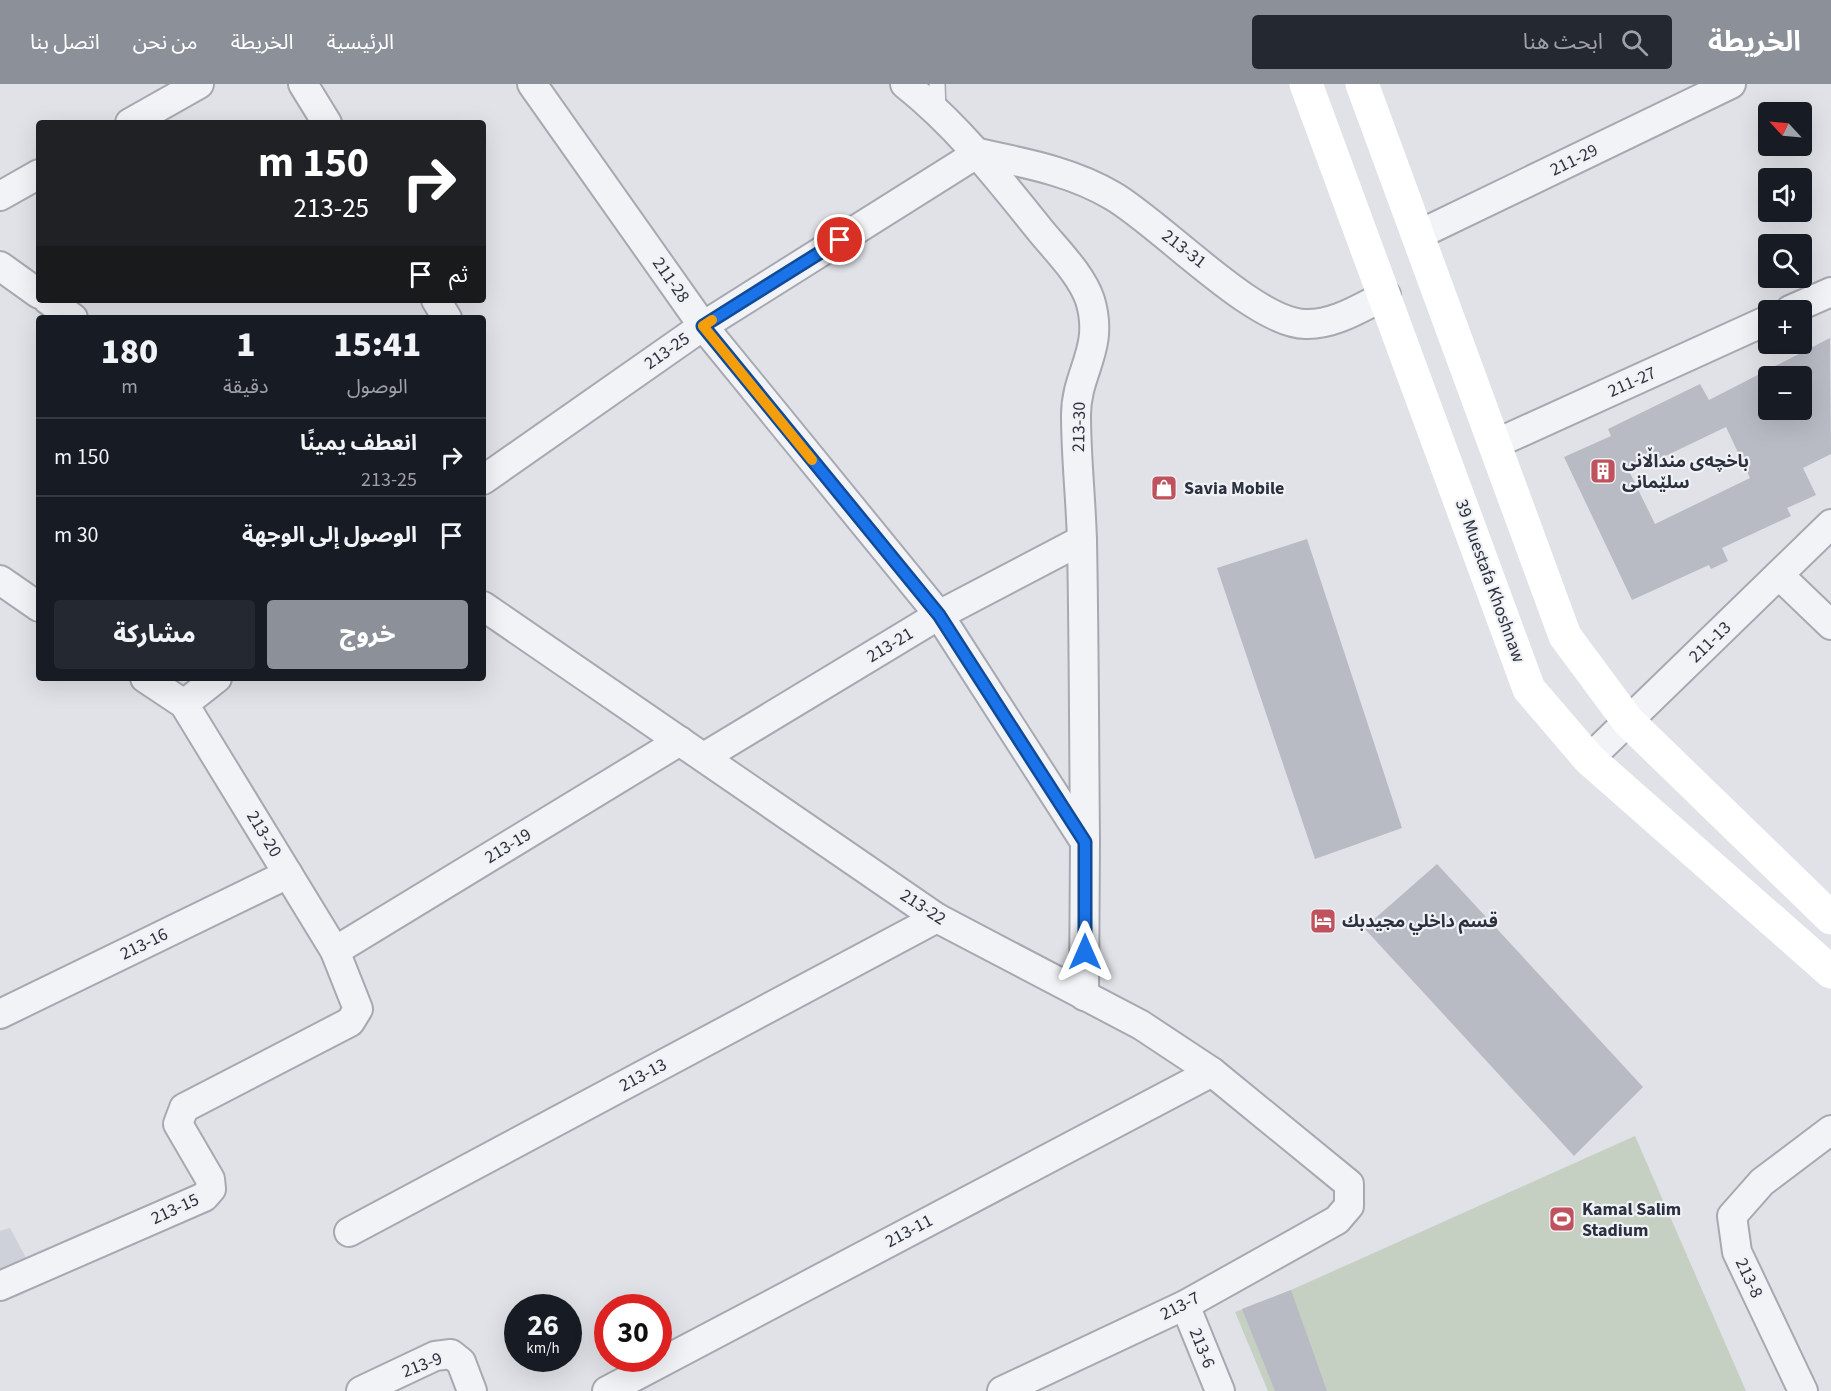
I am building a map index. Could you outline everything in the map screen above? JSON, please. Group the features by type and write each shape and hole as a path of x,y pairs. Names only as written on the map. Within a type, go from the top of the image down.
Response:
{"main road":[{"name":"39 Muestafa Khoshnaw","path":"1306,84 1386,295 1529,689 1588,759 1831,972"},
{"path":"1362,84 1565,636 1628,721 1831,918"}],"street":[{"path":"135,120 199,84"},
{"path":"303,84 325,120"},
{"name":"211-28","path":"532,84 703,326 939,615 1085,842"},
{"name":"213-30","path":"905,84 938,112 978,153 1069,265 1089,298 1095,337 1092,356 1079,395 1076,417 1082,540 1085,842"},
{"name":"211-29","path":"1418,235 1731,84"},
{"name":"213-25","path":"486,478 703,326 978,153"},
{"name":"213-31","path":"978,153 1062,173 1113,196 1256,306 1287,321 1304,324 1338,319 1386,295"},
{"path":"0,196 36,176"},
{"path":"0,266 36,292"},
{"path":"1812,300 1831,292"},
{"path":"52,303 69,315"},
{"name":"211-27","path":"1495,444 1758,325"},
{"name":"211-13","path":"1588,759 1831,524"},
{"name":"213-21","path":"704,758 939,615 1082,540"},
{"path":"1779,575 1831,625"},
{"path":"0,580 36,605"},
{"name":"213-22","path":"486,608 937,918 1141,1025 1212,1071 1349,1184 1349,1206"},
{"name":"213-20","path":"150,681 184,704 335,951 358,1009"},
{"path":"184,704 213,681"},
{"name":"213-19","path":"335,951 680,741"},
{"path":"1084,996 1085,842"},
{"name":"213-16","path":"0,1014 288,874"},
{"name":"213-13","path":"349,1232 937,918"},
{"name":"213-15","path":"0,1286 204,1197 211,1189 210,1179 178,1124 184,1108 350,1023 358,1009"},
{"name":"213-11","path":"607,1391 1212,1071"},
{"name":"213-8","path":"1803,1391 1737,1252 1732,1216 1762,1182 1831,1130"},
{"name":"213-7","path":"1002,1391 1185,1305 1337,1220 1349,1206"},
{"name":"213-6","path":"1185,1305 1220,1391"},
{"name":"213-9","path":"361,1391 435,1356 451,1354 461,1362 472,1391"}],"lane":[{"path":"937,84 938,112"}],"shaded area":[{"path":"10,1228 30,1265 0,1278 0,1231"}],"green space":[{"name":"Kamal Salim Stadium","path":"1635,1136 1746,1391 1268,1391 1235,1312 1291,1290"}],"building":[{"name":"باخچەی منداڵانی سلێمانی","path":"1830,338 1831,454 1803,468 1816,495 1787,508 1791,516 1722,548 1728,561 1711,569 1709,565 1632,600 1564,457 1611,436 1608,429 1700,384 1709,400 1758,375 1758,420 1812,420 1812,366 1775,366 1799,354 1812,354 1812,347","holes":["1726,427 1750,478 1655,524 1630,473"]},
{"path":"1307,539 1402,828 1315,859 1217,568"},
{"path":"1437,864 1643,1087 1574,1156 1364,928"},
{"path":"1291,1290 1327,1391 1275,1391 1242,1309"}],"slow traffic":[{"path":"712,320 703,326 812,460"}],"place":[{"name":"باخچەی منداڵانی سلێمانی","path":"1603,471"},
{"name":"Savia Mobile","path":"1164,488"},
{"name":"قسم داخلي مجيدبك","path":"1323,921"},
{"name":"Kamal Salim Stadium","path":"1562,1219"}],"route":[{"path":"840,240 703,326 939,615 1085,842 1085,952"}]}
